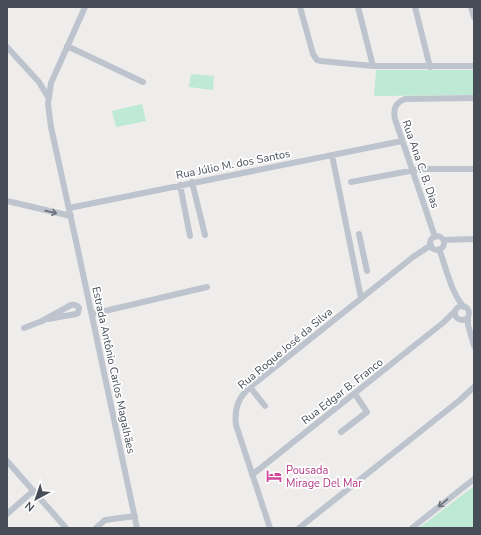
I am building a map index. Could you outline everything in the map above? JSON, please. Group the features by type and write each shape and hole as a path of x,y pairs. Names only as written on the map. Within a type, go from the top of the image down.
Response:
{"street":[{"path":"48,97 51,82 85,7"},
{"path":"300,7 313,54 317,60 373,66 474,66"},
{"path":"358,7 373,66"},
{"path":"415,7 430,67"},
{"path":"471,7 474,18"},
{"path":"67,46 143,82"},
{"path":"7,47 39,82 48,97"},
{"path":"39,82 51,82"},
{"name":"Estrada Antônio Carlos Magalhães","path":"48,97 51,127 137,528"},
{"name":"Rua Ana C. B. Dias","path":"435,237 394,114 396,105 400,101 410,98 474,98"},
{"name":"Rua Júlio M. dos Santos","path":"69,208 402,140"},
{"path":"332,155 361,298"},
{"path":"351,182 412,170 474,169"},
{"path":"192,182 205,235"},
{"path":"180,185 190,236"},
{"path":"7,201 71,216"},
{"path":"359,234 367,271"},
{"path":"444,240 443,247 439,249 434,249 431,245 432,239 439,236 444,240 474,239"},
{"name":"Rua Roque José da Silva","path":"270,528 235,420 236,406 239,399 250,387 413,257 431,245"},
{"path":"439,249 458,299 469,311 468,325 474,346"},
{"path":"354,266 365,264"},
{"path":"92,314 207,288"},
{"path":"454,290 455,316 465,326 471,337"},
{"path":"24,328 42,321 74,304 79,308 90,306"},
{"path":"455,310 458,307 474,309"},
{"name":"Rua Edgar B. Franco","path":"252,475 444,322 455,310"},
{"path":"444,322 466,319 468,316"},
{"path":"250,387 265,406"},
{"path":"299,528 465,396 474,387"},
{"path":"465,396 474,392"},
{"path":"341,432 368,412 355,394"},
{"path":"7,461 66,528"},
{"path":"412,528 474,479"},
{"path":"7,514 33,491"},
{"path":"96,528 105,520 135,516"}],"green space":[{"path":"376,70 474,70 474,95 374,96"},
{"path":"191,74 214,76 213,90 189,87"},
{"path":"142,104 146,121 116,127 112,111"},
{"path":"474,486 474,528 419,528"}],"place":[{"name":"Pousada Mirage Del Mar","path":"274,476"}]}
